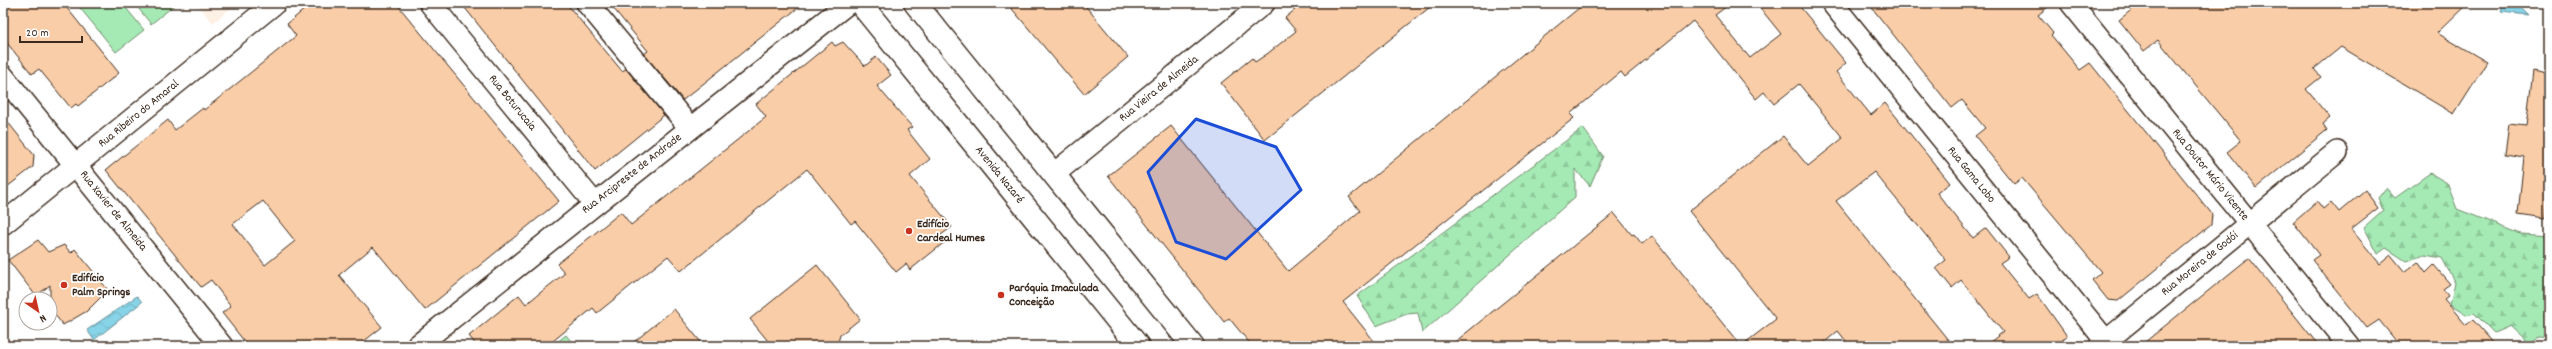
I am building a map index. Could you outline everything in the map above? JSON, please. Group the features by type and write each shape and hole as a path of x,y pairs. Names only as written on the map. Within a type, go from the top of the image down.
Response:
{"main road":[{"name":"Avenida Nazaré","path":"860,3 1138,346"},
{"path":"915,3 1193,346"}],"street":[{"name":"Rua Ribeiro do Amaral","path":"3,224 275,3"},
{"name":"Rua Boturucaia","path":"430,3 594,203"},
{"path":"587,3 690,128"},
{"name":"Rua Arcipreste de Andrade","path":"417,346 432,325 594,203 848,3"},
{"name":"Rua Vieira de Almeida","path":"1054,174 1264,3"},
{"name":"Rua Gama Lobo","path":"1832,3 2105,344"},
{"name":"Rua Doutor Mário Vicente","path":"2071,3 2349,346"},
{"name":"Rua Xavier de Almeida","path":"3,76 222,346"},
{"name":"Rua Moreira de Godói","path":"2105,344 2337,152"}],"highlighted area":[{"path":"1196,119 1276,147 1301,190 1226,259 1176,242 1148,172"}],"shaded area":[{"path":"196,3 237,3 213,23"}],"green space":[{"path":"76,3 122,3 144,30 116,52"},
{"path":"134,3 177,3 151,24"},
{"path":"1583,128 1603,156 1590,186 1575,169 1575,197 1422,333 1418,313 1407,314 1376,326 1357,296"},
{"path":"2430,173 2447,183 2457,209 2521,234 2549,236 2549,338 2538,337 2528,343 2510,326 2494,333 2474,313 2466,315 2450,305 2455,283 2442,258 2425,255 2406,261 2386,248 2378,254 2364,227 2383,210 2378,198 2386,188 2395,198"},
{"path":"566,335 575,346 552,346"}],"water":[{"path":"2504,3 2516,3 2528,15 2501,12"},
{"path":"137,296 142,302 94,340 87,330"}],"building":[{"path":"3,3 63,3 119,73 78,106 76,104 71,108 39,69 32,74 3,38"},
{"path":"312,3 396,3 559,201 425,310 373,247 339,275 382,327 358,346 248,346 222,313 231,306 211,280 201,287 106,170 168,120 175,130 203,108 204,110 296,36 287,24","holes":["263,201 295,241 265,265 233,224"]},
{"path":"461,3 566,3 622,71 626,69 664,115 595,171"},
{"path":"609,3 804,3 683,100 644,54 648,51"},
{"path":"1007,3 1083,3 1128,57 1084,94"},
{"path":"1303,3 1435,3 1265,140 1221,83 1252,58 1255,62 1296,31 1285,18"},
{"path":"1585,3 1731,3 1715,15 1750,58 1781,34 1756,3 1797,3 1846,63 1836,72 1871,115 1885,103 1950,183 1937,193 1973,238 1986,228 2009,257 2000,263 2029,299 2037,294 2067,336 2053,346 1985,346 2003,332 1961,280 1952,288 1936,268 1946,260 1874,172 1836,201 1953,346 1850,346 1838,331 1820,346 1741,346 1776,319 1689,211 1783,136 1808,166 1843,138 1799,84 1774,104 1764,92 1756,99 1693,21 1625,77 1621,72 1570,114 1574,118 1343,302 1378,346 1252,346 1229,318 1224,322 1108,176 1171,126 1288,271 1360,211 1349,197"},
{"path":"1868,3 2053,3 2038,15 2053,33 2051,35 2080,70 2090,63 2212,214 2211,225 2118,301 2108,300 2092,280 2101,272 2022,178 2014,184 1975,136 1985,128 1962,100 1952,108"},
{"path":"2140,3 2468,3 2437,33 2487,62 2454,114 2341,47 2314,69 2321,77 2306,89 2330,118 2323,124 2327,130 2256,188 2227,152 2241,141 2158,40 2144,51 2119,20"},
{"path":"832,42 835,46 843,42 865,66 876,57 891,75 877,86 912,127 907,130 930,159 910,176 952,227 941,235 946,241 910,270 906,264 896,272 855,221 851,224 807,169 681,271 668,256 597,313 593,308 547,346 477,346 469,336 519,295 526,304 565,273 557,264 621,212 631,225 766,117 756,104"},
{"path":"2533,71 2549,75 2549,193 2546,218 2518,214 2524,157 2505,154 2509,124 2526,126"},
{"path":"3,116 34,155 33,167 3,190"},
{"path":"2365,190 2378,208 2351,229 2380,264 2391,255 2405,272 2418,262 2426,273 2434,265 2450,284 2443,289 2448,296 2444,299 2466,325 2473,320 2496,346 2400,346 2379,320 2367,328 2312,260 2319,255 2293,222 2317,201 2323,209 2331,202 2339,212"},
{"path":"1614,213 1632,235 1634,234 1642,244 1652,236 1741,346 1450,346"},
{"name":"Edifício Palm Springs","path":"38,240 48,252 64,245 71,253 75,249 108,290 87,311 63,325 58,319 58,291 50,291 50,285 42,291 32,291 8,260"},
{"path":"2249,258 2319,346 2140,346 2234,270"},
{"path":"817,265 860,319 840,335 837,346 772,346 750,319"},
{"path":"674,309 704,346 629,346"}],"place":[{"name":"Edifício Cardeal Humes","path":"909,231"},
{"name":"Edifício Palm Springs","path":"64,285"},
{"name":"Paróquia Imaculada Conceição","path":"1001,295"}]}
